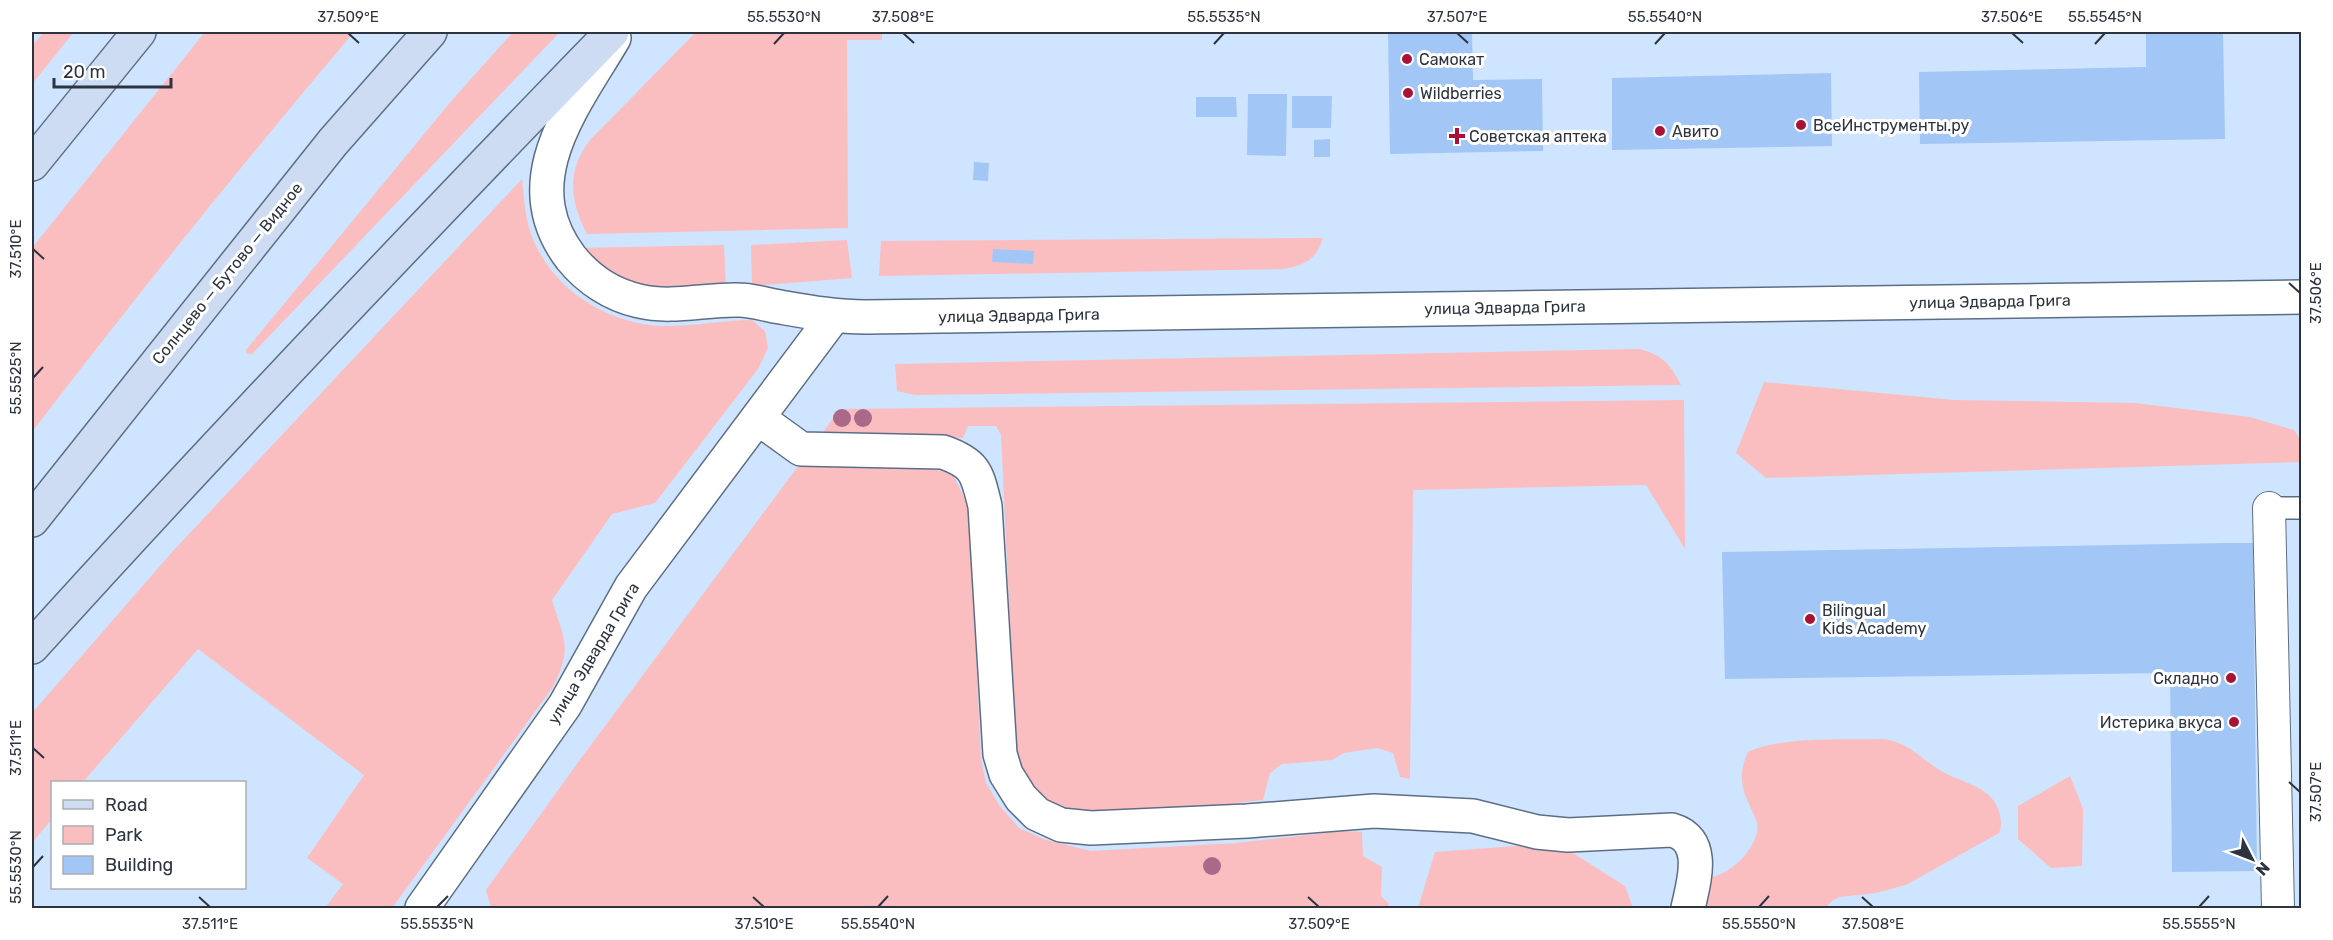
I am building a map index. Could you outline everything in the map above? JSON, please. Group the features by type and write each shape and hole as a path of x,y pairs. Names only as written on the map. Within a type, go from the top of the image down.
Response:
{"main road":[{"path":"32,164 139,32"},
{"name":"Солнцево — Бутово — Видное","path":"32,520 326,151 430,32"},
{"path":"32,647 147,520 378,273 612,32"}],"street":[{"path":"618,32 565,122 551,154 546,200 551,222 562,245 590,277 611,292 638,301 686,305 739,300 833,317"},
{"name":"улица Эдварда Грига","path":"422,909 565,705 631,587 833,317 2301,297"},
{"path":"753,424 801,449 944,452 959,457 970,466 978,480 985,506 1000,754 1006,774 1021,798 1037,814 1061,825 1091,828 1247,821 1374,811 1473,816 1537,832 1568,835 1672,830 1682,833 1689,839 1694,850 1694,871 1688,909"},
{"path":"2269,508 2278,909"}],"lane":[{"path":"2269,508 2301,508"}],"green space":[{"path":"44,32 74,32 32,84 32,46"},
{"path":"205,32 354,32 191,230 32,432 32,248"},
{"path":"513,32 560,32 252,354 247,354 246,350 453,99"},
{"path":"696,32 882,32 882,40 847,40 848,228 587,234 577,210 573,186 577,163 582,152 590,140"},
{"path":"522,179 528,223 541,256 567,287 583,300 620,318 640,323 661,326 752,320 765,331 768,348 758,369 655,503 612,514 552,600 563,634 565,652 553,687 392,908 325,908 343,884 307,858 364,775 198,649 84,781 51,781 51,820 32,843 32,713 173,551"},
{"path":"1323,238 1317,251 1309,260 1283,269 879,276 881,241"},
{"path":"847,240 852,278 752,286 751,245"},
{"path":"724,245 726,288 644,289 609,274 578,248"},
{"path":"1639,349 1665,361 1681,385 915,395 897,391 895,364"},
{"path":"1764,382 1954,400 2135,403 2250,417 2294,430 2301,441 2301,462 1766,478 1736,453"},
{"path":"1684,400 1685,549 1646,485 1413,490 1410,779 1400,777 1393,753 1377,748 1344,753 1332,760 1282,764 1270,773 1263,800 1110,812 1079,812 1050,803 1032,787 1018,758 1001,435 996,426 968,426 963,438 822,434 839,409"},
{"path":"897,464 935,469 953,475 969,507 981,760 986,783 999,805 1019,828 1046,840 1091,851 1237,843 1342,831 1362,832 1363,856 1382,867 1381,896 1389,904 1388,908 491,908 486,890 799,465"},
{"path":"1883,739 1908,748 1943,772 1985,792 1997,806 2001,826 1999,833 1906,885 1876,893 1839,897 1825,908 1688,908 1693,879 1716,876 1731,869 1745,856 1755,839 1757,823 1744,792 1742,779 1743,766 1748,752 1778,743 1796,741"},
{"path":"2070,776 2083,809 2082,866 2051,868 2018,839 2018,806"},
{"path":"1557,843 1625,886 1633,908 1418,908 1435,852"}],"building":[{"path":"1388,32 1472,32 1473,80 1542,79 1543,151 1390,154"},
{"path":"2146,32 2223,32 2225,139 1920,144 1919,72 2146,67"},
{"path":"1831,73 1832,146 1612,150 1612,78"},
{"path":"1248,94 1287,94 1286,156 1247,155"},
{"path":"1292,96 1332,96 1331,128 1292,128"},
{"path":"1196,97 1236,97 1237,117 1196,117"},
{"path":"1330,139 1330,157 1314,157 1314,140"},
{"path":"974,162 989,163 988,181 973,180"},
{"path":"993,249 1034,251 1033,264 992,262"},
{"path":"2253,543 2257,871 2172,872 2170,673 1725,679 1722,552"}],"place":[{"name":"Самокат","path":"1407,59"},
{"name":"Wildberries","path":"1408,93"},
{"name":"ВсеИнструменты.ру","path":"1801,125"},
{"name":"Авито","path":"1660,131"},
{"name":"Советская аптека","path":"1457,136"},
{"name":"Bilingual Kids Academy","path":"1810,619"},
{"name":"Складно","path":"2231,678"},
{"name":"Истерика вкуса","path":"2234,722"}]}
